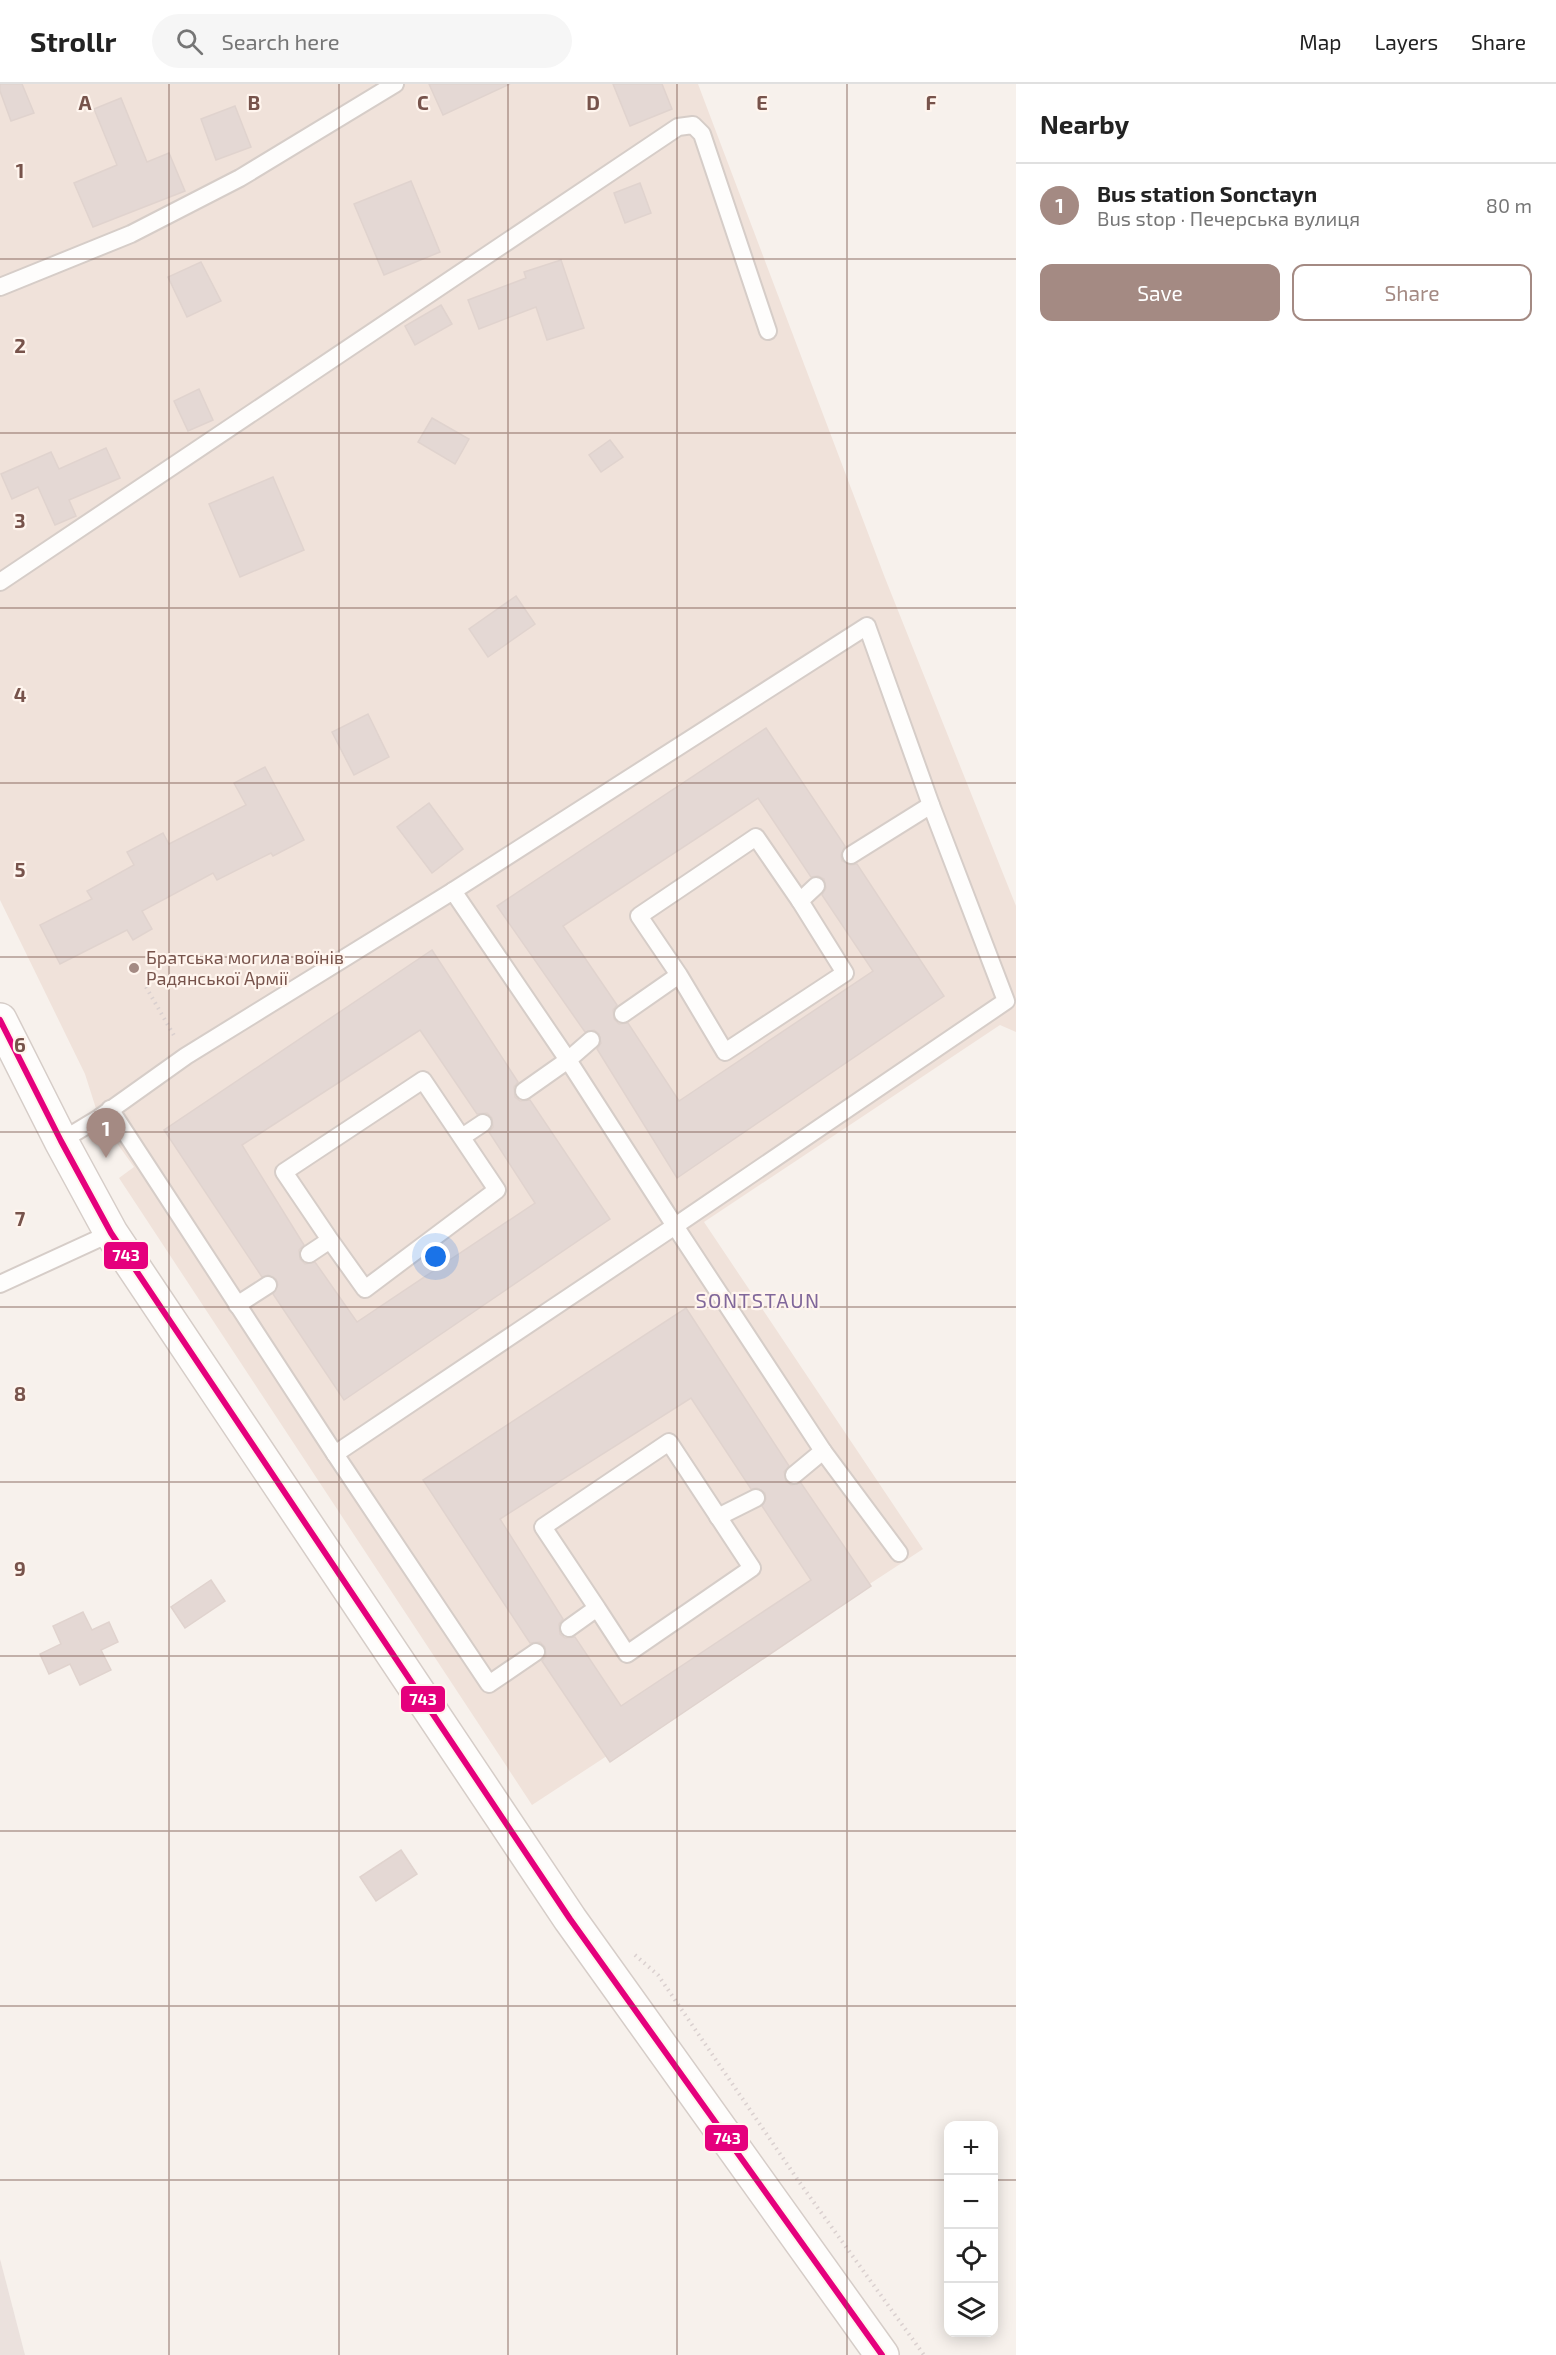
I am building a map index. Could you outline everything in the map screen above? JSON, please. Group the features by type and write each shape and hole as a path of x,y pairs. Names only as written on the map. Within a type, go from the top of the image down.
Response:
{"street":[{"path":"0,1020 61,1141 111,1233 570,1918 882,2355"}],"lane":[{"path":"0,287 131,234 240,178 395,84"},
{"path":"0,582 678,127 693,125 702,134 768,331"},
{"path":"61,1141 99,1118 186,1056 453,891 867,626 931,805 1006,1001 335,1454"},
{"path":"851,855 931,805"},
{"path":"756,837 845,973 725,1052 679,975 639,916 756,837"},
{"path":"800,901 816,886"},
{"path":"453,891 823,1450 899,1553"},
{"path":"623,1014 679,975"},
{"path":"524,1091 591,1040"},
{"path":"423,1080 497,1190 365,1289 330,1240 284,1172 423,1080"},
{"path":"110,1109 335,1454 489,1684 536,1652"},
{"path":"462,1137 483,1123"},
{"path":"0,1284 111,1233"},
{"path":"309,1254 330,1240"},
{"path":"237,1305 267,1285"},
{"path":"669,1443 752,1568 627,1654 597,1608 543,1527 669,1443"},
{"path":"794,1475 823,1450"},
{"path":"718,1516 756,1498"},
{"path":"569,1628 597,1608"}],"path":[{"path":"146,987 186,1056"}],"shaded area":[{"path":"0,84 698,84 885,578 1016,906 1016,1032 1000,1025 704,1222 923,1549 532,1805 119,1178 134,1167 99,1118 85,1074 0,900"},
{"path":"0,2259 5,2278 25,2355 0,2355"}],"building":[{"path":"0,84 22,84 34,113 11,121 0,91"},
{"path":"429,84 510,84 443,115"},
{"path":"613,84 662,84 672,109 630,126"},
{"path":"121,98 147,162 169,153 185,191 93,227 74,183 117,165 94,109"},
{"path":"235,106 251,147 216,160 201,119"},
{"path":"411,181 440,252 384,275 354,204"},
{"path":"640,183 651,213 625,223 614,193"},
{"path":"561,260 584,328 547,340 536,307 479,329 468,300 526,278 524,272"},
{"path":"201,262 221,301 187,317 168,277"},
{"path":"441,305 452,324 415,345 405,326"},
{"path":"199,389 213,420 188,431 174,401"},
{"path":"432,418 469,439 455,464 418,442"},
{"path":"610,440 623,457 601,472 589,455"},
{"path":"106,448 120,478 69,500 76,516 55,525 38,487 12,499 1,474 51,452 59,469"},
{"path":"273,477 304,550 240,577 209,504"},
{"path":"516,596 535,624 488,657 469,629"},
{"path":"368,714 389,757 354,775 332,732"},
{"path":"766,728 845,846 841,855 842,861 851,865 857,864 944,996 677,1178 597,1049 601,1043 599,1034 594,1030 585,1032 497,906","holes":["758,798 811,877 818,876 824,879 826,888 822,895 873,971 679,1101 628,1023 619,1024 614,1019 613,1010 617,1005 563,926"]},
{"path":"265,767 304,840 273,856 271,853 217,880 213,873 142,911 152,929 133,940 127,930 60,964 40,925 92,899 87,891 134,865 127,852 163,833 169,844 246,805 234,783"},
{"path":"429,803 463,849 432,873 397,827"},
{"path":"432,950 518,1082 514,1087 515,1097 520,1101 530,1100 610,1219 344,1400 273,1294 278,1285 276,1279 268,1275 262,1277 164,1130","holes":["420,1030 477,1114 487,1113 492,1118 493,1127 489,1132 535,1203 357,1322 315,1262 305,1264 300,1259 299,1250 304,1245 242,1145"]},
{"path":"686,1308 789,1466 784,1472 786,1481 791,1485 801,1483 871,1586 610,1762 542,1661 546,1656 545,1647 540,1642 530,1643 423,1480","holes":["691,1398 751,1489 757,1488 765,1493 766,1499 762,1506 811,1580 621,1706 575,1637 565,1638 560,1634 559,1624 563,1619 500,1519"]},
{"path":"211,1580 225,1601 185,1628 171,1607"},
{"path":"83,1612 92,1630 109,1622 118,1642 101,1650 111,1670 80,1685 70,1664 49,1674 40,1654 61,1644 53,1626"},
{"path":"401,1850 417,1874 376,1901 360,1877"}],"transit line":[{"name":"743","path":"0,1020 61,1141 111,1233 570,1919 882,2355"}],"place":[{"name":"Братська могила воїнів Радянської Армії","path":"134,968"},
{"name":"Bus station Sonctayn","path":"106,1158"}],"district":[{"name":"SONTSTAUN","path":"758,1301"}]}
